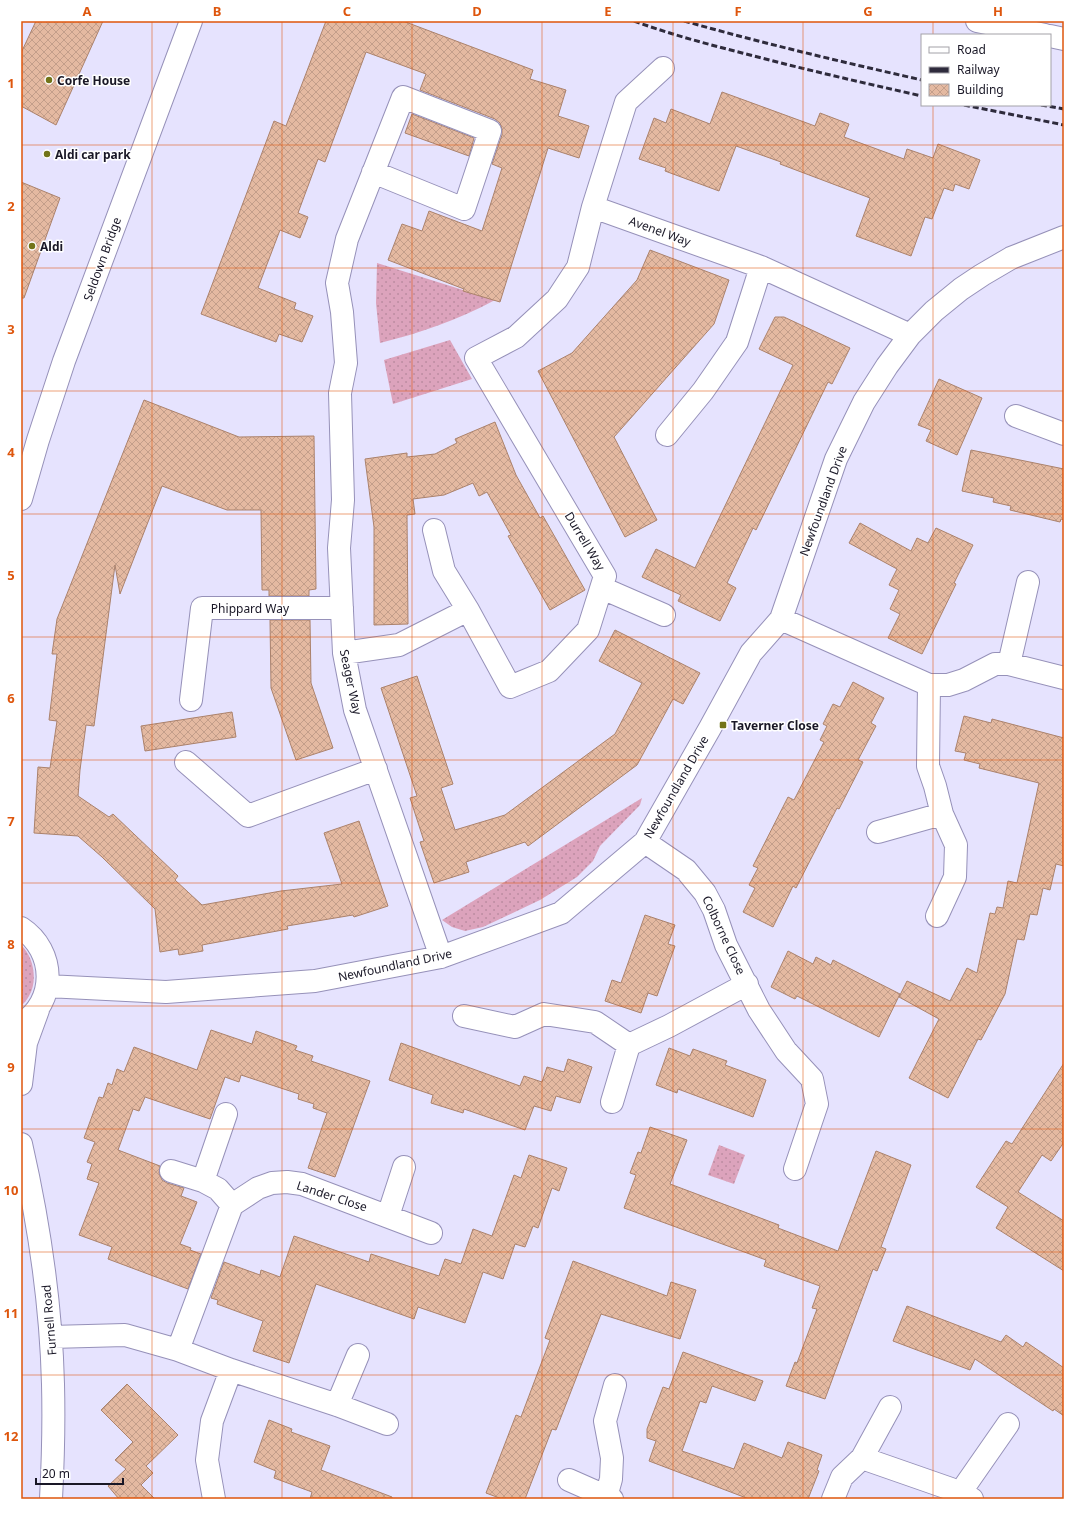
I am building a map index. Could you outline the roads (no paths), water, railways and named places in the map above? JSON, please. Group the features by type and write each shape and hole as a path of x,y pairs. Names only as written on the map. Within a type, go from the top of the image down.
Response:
{"street":[{"name":"Seldown Bridge","path":"21,499 64,360 191,21"},
{"path":"978,21 1040,34"},
{"path":"1051,36 1064,39"},
{"path":"593,207 626,102 663,68"},
{"name":"Seager Way","path":"373,172 464,209 490,131 403,97 373,172 347,239 337,284 342,312 346,362 340,393 343,500 339,548 344,653 355,710 441,957"},
{"name":"Avenel Way","path":"593,207 761,267 910,335"},
{"name":"Durrell Way","path":"434,530 444,571 468,610 510,687 549,671 588,630 605,576 476,358 516,337 557,299 578,267 593,207"},
{"name":"Newfoundland Drive","path":"47,986 166,992 315,982 441,957 561,913 645,842 751,653 781,619 836,459 864,402 887,366 910,335 934,311 961,289 982,275 1011,258 1064,238"},
{"path":"667,435 703,391 737,342 761,267"},
{"path":"1016,416 1064,434"},
{"path":"1010,664 1028,582"},
{"path":"602,588 664,615"},
{"name":"Phippard Way","path":"191,700 202,608 342,608"},
{"path":"344,653 399,645 468,610"},
{"path":"781,619 929,685 948,685 964,680 995,664 1010,664 1064,678"},
{"path":"929,685 928,766 942,814 956,845 955,877 936,916"},
{"path":"186,762 248,816 376,769"},
{"path":"878,832 942,814"},
{"name":"Colborne Close","path":"645,842 686,870 705,893 714,910 726,945 759,1010 786,1051 812,1079 817,1104 795,1169"},
{"path":"21,1084 26,1043 38,1009 44,998 47,986 48,970 44,954 31,936 22,928"},
{"name":"Colborne Close","path":"629,1044 670,1026 747,984"},
{"path":"21,1024 28,1020 38,1009"},
{"path":"464,1016 515,1027 544,1014 595,1022 629,1044 612,1102"},
{"path":"203,1181 226,1114"},
{"name":"Furnell Road","path":"21,1144 32,1192 44,1267 51,1337 53,1398 51,1499"},
{"path":"388,1216 404,1167"},
{"path":"171,1171 203,1181 218,1189 232,1205 178,1350"},
{"name":"Lander Close","path":"232,1205 258,1188 287,1182 302,1184 431,1233"},
{"path":"51,1337 125,1335 178,1350 230,1370 337,1405 387,1424"},
{"path":"337,1405 358,1355"},
{"path":"217,1498 207,1460 212,1421 230,1370"},
{"path":"569,1480 609,1498 612,1458 605,1421 615,1386"},
{"path":"833,1499 842,1477 862,1458 890,1407"},
{"path":"862,1458 966,1496 1008,1424"}],"railway":[{"path":"634,21 721,47 814,71 921,96"},
{"path":"684,21 802,52 921,80"},
{"path":"969,106 1064,125"},
{"path":"1047,106 1064,109"}],"place":[{"name":"Corfe House","path":"49,80"},
{"name":"Aldi car park","path":"47,154"},
{"name":"Aldi","path":"32,246"},
{"name":"Taverner Close","path":"723,725"}]}
